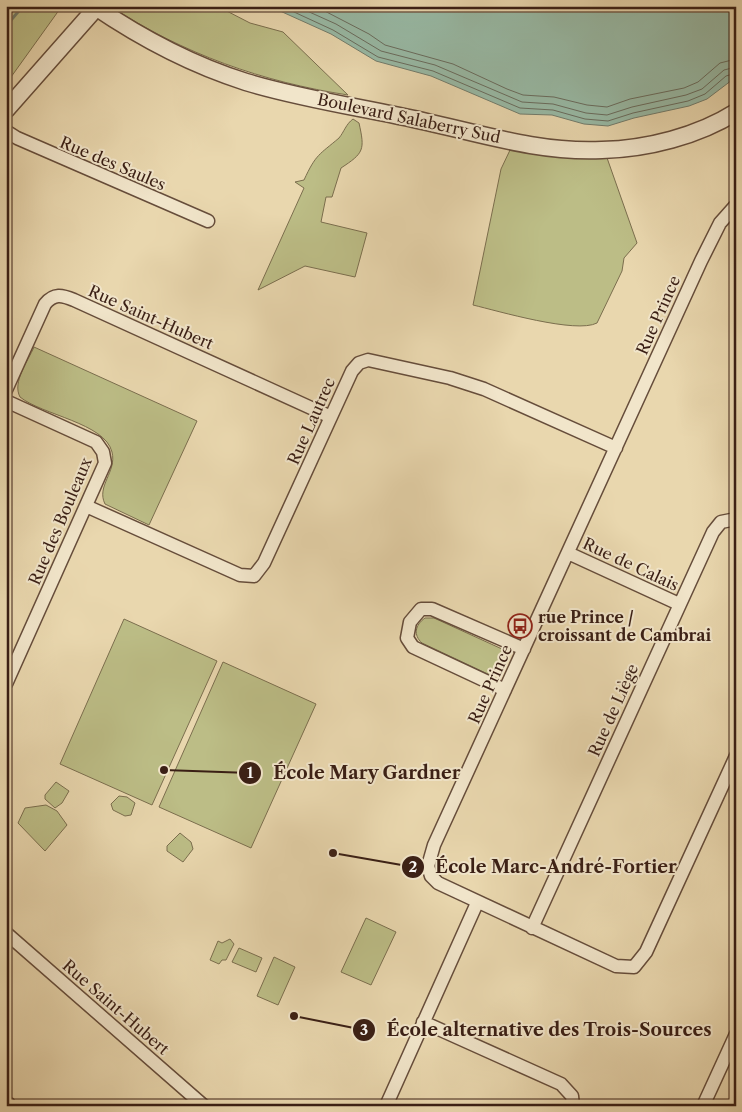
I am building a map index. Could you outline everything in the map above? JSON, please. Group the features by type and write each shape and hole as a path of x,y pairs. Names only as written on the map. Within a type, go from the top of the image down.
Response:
{"street":[{"path":"6,110 95,7"},
{"name":"Boulevard Salaberry Sud","path":"95,7 139,35 175,53 247,82 550,148 605,150 642,145 688,134 733,118"},
{"name":"Rue des Saules","path":"6,131 17,138 151,198 192,212 208,221"},
{"name":"Rue Prince","path":"477,903 438,883 431,876 428,862 712,237 723,219 736,205"},
{"name":"Rue Saint-Hubert","path":"6,390 45,304 51,298 59,295 74,300 331,417"},
{"name":"Rue Lautrec","path":"86,506 240,575 254,576 264,563 352,371 359,363 374,361 450,378 484,389 616,448"},
{"name":"Rue des Bouleaux","path":"6,401 96,442 103,452 105,463 6,684"},
{"name":"Rue de Liège","path":"532,928 713,532 721,522 736,519"},
{"name":"Rue de Calais","path":"568,553 679,604"},
{"path":"505,690 413,647 407,638 410,622 421,609 432,609 524,650"},
{"path":"386,1106 477,903 616,966 628,968 639,963 646,952 736,756"},
{"name":"Rue Saint-Hubert","path":"6,933 204,1106"},
{"path":"423,1022 561,1084 572,1096 573,1106"},
{"path":"703,1106 736,1034"}],"green space":[{"path":"6,6 62,6 6,84"},
{"path":"110,6 217,6 250,23 283,32 348,95 285,82 225,64 166,38"},
{"path":"353,119 359,123 362,139 361,150 341,168 332,197 326,197 321,222 367,233 355,277 305,266 258,290 304,188 295,182 304,180 315,160 339,138"},
{"path":"511,148 606,155 637,243 624,258 622,271 597,323 587,326 555,324 473,305 501,169"},
{"path":"34,347 197,421 149,525 105,504 103,491 113,459 107,442 86,427 20,397 18,391 19,378"},
{"path":"425,618 434,618 502,649 493,673 490,675 422,643 417,637 416,630"},
{"path":"124,619 217,661 152,805 60,764"},
{"path":"223,662 316,704 251,848 159,807"},
{"path":"56,782 69,791 62,803 55,808 45,799 45,795"},
{"path":"119,796 127,797 135,803 131,815 125,816 113,810 111,804"},
{"path":"46,805 57,811 67,825 45,851 18,823 25,808"},
{"path":"180,833 191,842 193,849 183,862 167,851 167,846"},
{"path":"366,918 396,932 371,985 341,972"},
{"path":"230,939 234,944 226,960 222,960 219,964 210,960 218,941 222,943"},
{"path":"239,948 262,958 256,972 232,962"},
{"path":"274,957 295,967 278,1005 257,996"}],"water":[{"path":"269,6 736,6 736,77 707,99 689,106 634,118 608,126 584,124 552,115 520,114 431,76 376,61 331,34"}],"waterway":[{"path":"6,26 23,6"}],"place":[{"name":"rue Prince / croissant de Cambrai","path":"520,626"},
{"name":"École Mary Gardner","path":"164,770"},
{"name":"École Marc-André-Fortier","path":"333,853"},
{"name":"École alternative des Trois-Sources","path":"294,1016"}]}
